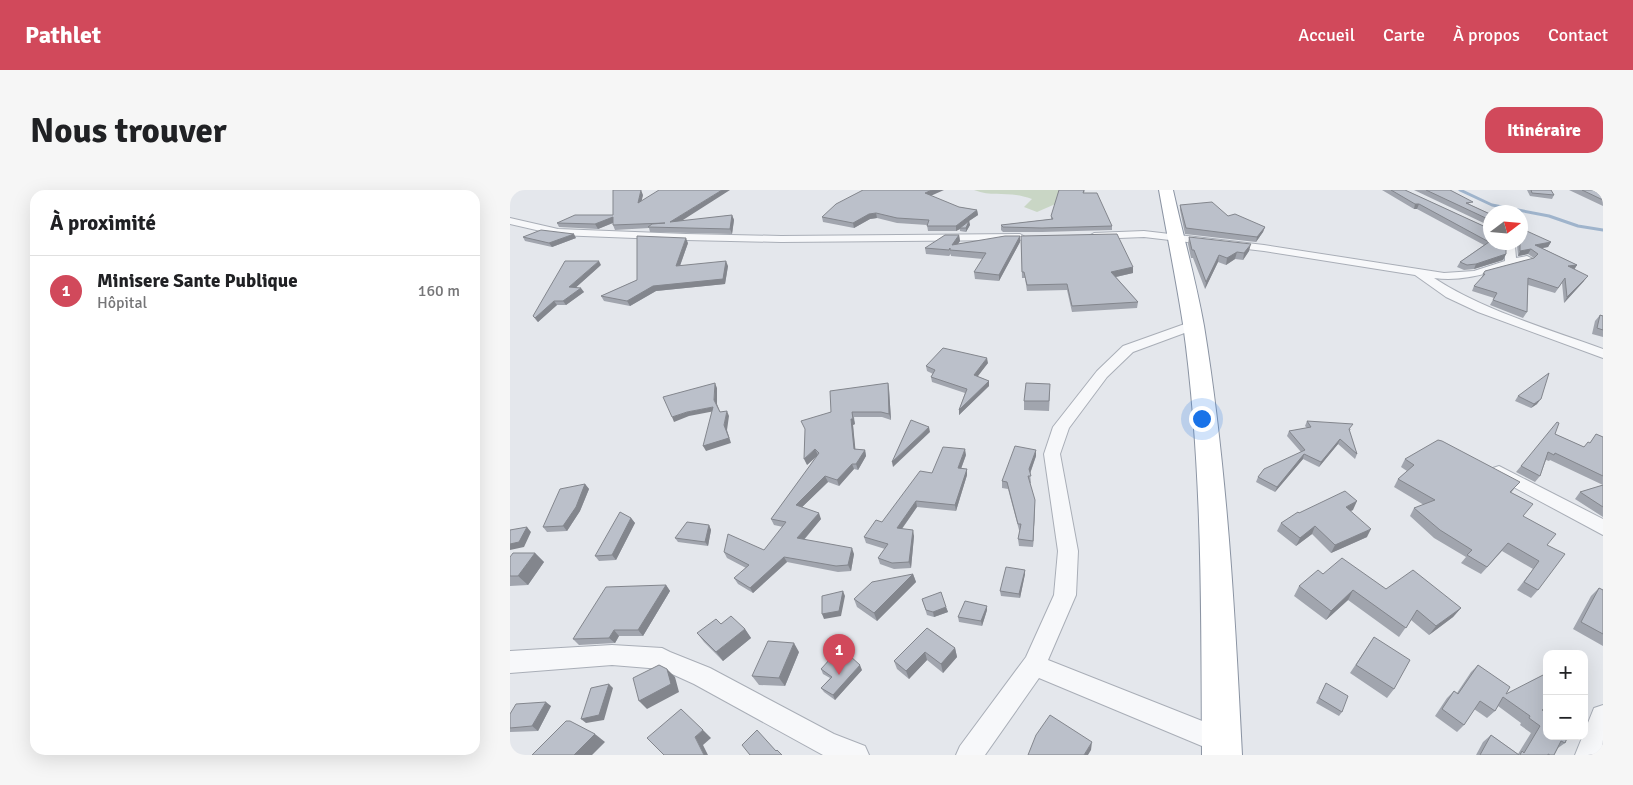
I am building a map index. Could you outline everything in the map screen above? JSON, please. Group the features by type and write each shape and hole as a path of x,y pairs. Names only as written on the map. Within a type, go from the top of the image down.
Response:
{"highway":[{"path":"1166,190 1193,325 1207,440 1217,584 1221,748"}],"street":[{"path":"510,221 556,232 682,238 821,240 916,236 1034,237"},
{"path":"1079,236 1144,234 1264,248 1444,276 1475,274 1527,260"},
{"path":"1510,250 1511,263"},
{"path":"1417,273 1450,294 1482,310 1603,354"},
{"path":"969,755 1034,665 1065,595 1068,551 1052,454 1060,427 1102,374 1128,349 1193,325"},
{"path":"1486,465 1603,528"},
{"path":"510,662 612,655 662,659 702,676 827,744 856,755"},
{"path":"1034,665 1221,748"},
{"path":"1588,755 1603,717"}],"green space":[{"path":"974,190 1060,190 1060,202 1037,212 1024,207 1032,199 1015,195 989,194"}],"building":[{"path":"613,190 641,190 638,203 659,190 722,190 670,222 732,215 730,229 648,227 652,224 665,223 613,225 613,217 595,224 557,223 575,215 613,215"},
{"path":"863,190 932,190 925,193 959,207 977,210 956,226 927,226 929,220 897,218 876,213 869,214 853,223 822,217 836,204"},
{"path":"1059,190 1084,190 1083,193 1097,193 1112,226 1042,228 1003,227 1001,225 1053,219 1051,216"},
{"path":"1391,190 1405,190 1483,226 1483,239 1419,204 1415,204"},
{"path":"1426,190 1450,190 1473,202 1466,203 1483,211 1483,217"},
{"path":"1531,190 1551,190 1554,195 1532,193"},
{"path":"1582,190 1603,190 1603,200"},
{"path":"1212,202 1228,216 1235,214 1265,227 1257,237 1186,228 1180,205"},
{"path":"969,221 966,228 960,228"},
{"path":"541,230 574,234 549,243 523,237"},
{"path":"1528,232 1551,242 1535,245 1577,265 1568,266 1588,276 1567,297 1565,278 1558,288 1528,278 1527,312 1493,300 1497,293 1474,286 1485,274 1483,274 1485,271 1534,258 1538,254 1531,249 1528,250"},
{"path":"1117,234 1133,267 1111,272 1138,302 1072,306 1067,284 1027,285 1024,272 1022,272 1021,236"},
{"path":"945,235 959,235 952,245 1005,236 1020,236 999,275 974,272 986,253 950,250 950,248 949,250 925,248"},
{"path":"637,236 686,238 676,266 726,261 723,279 653,286 627,301 601,296 637,280"},
{"path":"1189,237 1251,244 1244,253 1237,252 1227,258 1219,255 1206,282 1194,250 1192,250"},
{"path":"1483,246 1483,250 1506,250 1506,254 1476,264 1467,265 1460,262"},
{"path":"565,261 599,261 569,287 581,288 563,301 554,301 535,318 533,316"},
{"path":"1600,315 1603,316 1603,330 1597,328"},
{"path":"943,348 987,358 974,375 989,381 959,410 967,389 931,377 935,370 926,366"},
{"path":"1549,373 1541,399 1534,404 1518,396"},
{"path":"715,383 714,400 720,412 727,411 724,425 729,438 703,446 713,407 672,417 663,397"},
{"path":"888,383 889,414 881,412 852,412 854,449 865,450 856,464 852,464 837,480 825,476 796,505 819,513 797,538 852,548 848,565 836,566 784,557 750,588 734,578 749,565 724,552 728,534 764,550 786,522 771,519 819,453 815,449 804,459 805,429 801,421 831,412 830,391"},
{"path":"1026,383 1050,384 1049,401 1024,401"},
{"path":"911,420 929,427 892,462"},
{"path":"1307,421 1353,424 1349,429 1357,454 1340,439 1321,462 1304,454 1277,487 1258,477 1264,469 1305,450 1289,431 1311,427"},
{"path":"1557,422 1559,423 1555,434 1584,447 1588,442 1590,443 1596,434 1603,437 1603,476 1555,453 1554,455 1548,452 1540,476 1521,466"},
{"path":"1438,440 1520,482 1510,492 1533,504 1523,516 1556,534 1547,545 1565,554 1538,590 1524,582 1539,561 1508,543 1487,567 1467,555 1472,550 1440,530 1414,508 1435,500 1398,479 1414,465 1405,459"},
{"path":"1015,446 1036,450 1029,469 1031,476 1028,476 1035,500 1033,541 1018,539 1021,524 1018,524 1007,482 1002,481"},
{"path":"943,447 965,449 958,468 967,469 955,505 916,501 897,528 913,530 909,562 892,563 878,558 888,544 864,537 876,520 882,522 920,471 932,473"},
{"path":"585,484 576,507 563,526 543,527 560,489"},
{"path":"1603,485 1603,507 1580,492"},
{"path":"1345,491 1357,501 1346,507 1371,529 1335,545 1315,526 1300,538 1281,523 1298,512"},
{"path":"620,512 631,518 612,555 595,556"},
{"path":"687,522 709,525 705,542 675,538"},
{"path":"527,527 519,542 510,544 510,530"},
{"path":"513,553 535,553 518,576 510,576 510,557"},
{"path":"1342,558 1386,589 1413,570 1461,608 1436,626 1417,610 1406,628 1353,590 1331,611 1299,586 1318,570 1323,574"},
{"path":"1006,567 1025,570 1019,594 1000,591"},
{"path":"913,574 874,613 854,599 872,582"},
{"path":"666,585 638,630 614,630 609,638 573,639 606,587"},
{"path":"1599,588 1603,590 1603,634 1581,622"},
{"path":"843,591 839,611 822,614 822,596"},
{"path":"941,592 946,607 933,612 926,610 922,599"},
{"path":"965,601 987,606 981,621 958,617"},
{"path":"731,616 745,629 716,652 697,633 716,619 721,624"},
{"path":"927,628 955,648 941,664 925,652 906,671 894,661"},
{"path":"1374,637 1410,660 1394,689 1356,665"},
{"path":"768,641 794,643 779,678 752,676"},
{"path":"850,656 860,665 833,695 821,688 832,677 821,669 831,658 842,665"},
{"path":"659,665 667,669 671,684 639,701 633,678"},
{"path":"1478,665 1510,687 1506,694 1543,675 1543,740 1566,740 1565,743 1561,741 1554,755 1520,755 1522,751 1524,753 1540,726 1529,718 1530,716 1503,697 1495,711 1480,701 1464,725 1442,709 1454,691 1458,694"},
{"path":"1326,683 1348,696 1342,712 1319,698"},
{"path":"609,684 599,715 581,719 591,688"},
{"path":"546,702 532,726 510,728 510,714 516,704"},
{"path":"681,709 703,730 695,737 704,755 664,755 647,738"},
{"path":"1050,715 1092,742 1084,755 1028,755 1036,735"},
{"path":"566,721 570,721 595,734 574,755 532,755"},
{"path":"757,730 782,755 750,755 742,745"},
{"path":"1491,735 1519,755 1480,755"}],"waterway":[{"path":"1460,190 1492,205 1549,216 1578,226 1603,230"}],"place":[{"name":"Minisere Sante Publique","path":"839,675"}]}
